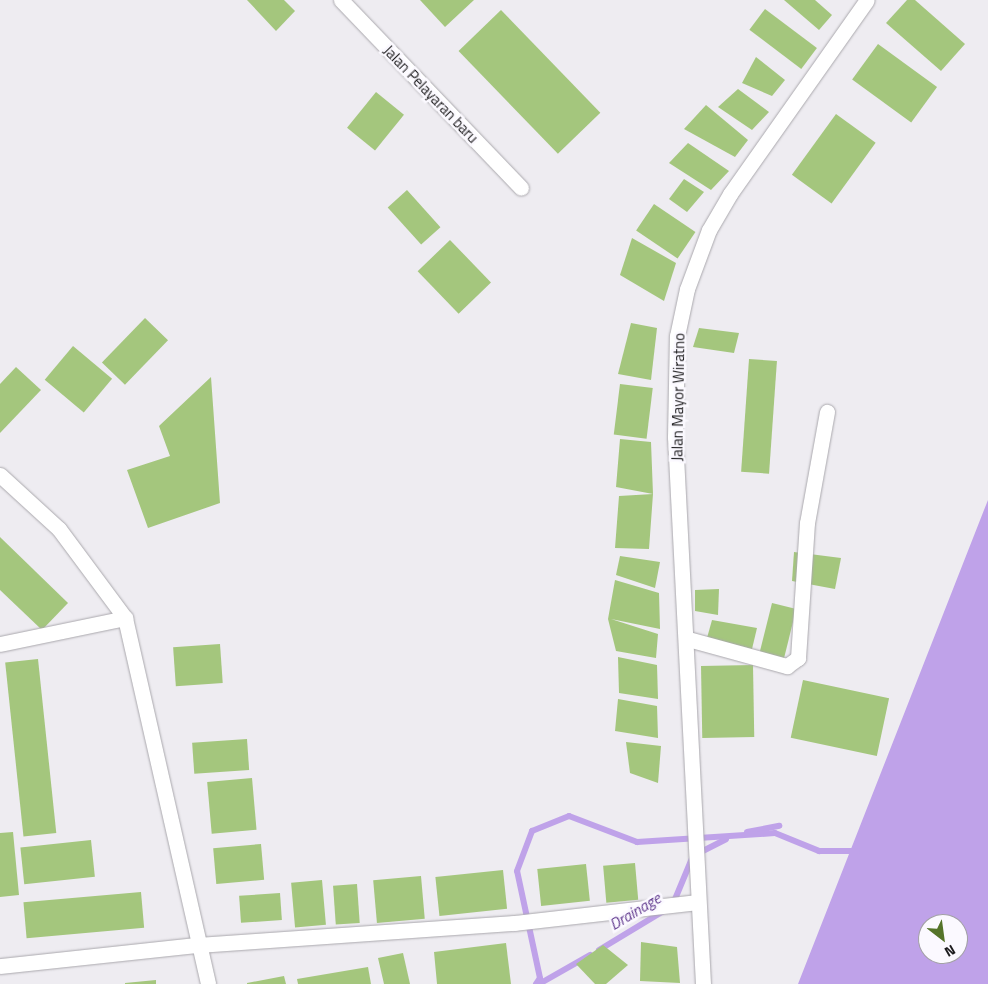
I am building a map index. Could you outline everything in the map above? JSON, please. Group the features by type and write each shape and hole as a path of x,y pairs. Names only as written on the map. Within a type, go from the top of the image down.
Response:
{"street":[{"name":"Jalan Pelayaran baru","path":"342,0 521,188"},
{"name":"Jalan Mayor Wiratno","path":"703,984 694,860 688,639 675,437 677,336 687,290 709,230 730,194 867,0"},
{"path":"688,639 787,666 798,658 807,523 827,412"},
{"path":"0,475 58,529 126,618 208,984"},
{"path":"0,644 126,618"},
{"path":"0,966 198,945 514,923 697,902"}],"shaded area":[{"path":"988,500 988,984 798,984"}],"building":[{"path":"247,0 284,0 295,11 276,31"},
{"path":"420,0 474,0 445,27"},
{"path":"784,0 815,0 832,15 819,30"},
{"path":"907,0 915,0 965,44 941,71 886,23"},
{"path":"765,9 817,48 801,69 749,30"},
{"path":"501,10 600,113 558,154 459,51"},
{"path":"878,44 937,87 911,123 852,80"},
{"path":"756,57 785,80 772,96 742,83"},
{"path":"738,89 769,112 752,130 718,107"},
{"path":"376,92 404,115 375,150 347,128"},
{"path":"706,105 748,140 735,157 684,129"},
{"path":"836,114 876,143 832,203 792,175"},
{"path":"688,143 729,171 711,190 669,163"},
{"path":"684,179 704,192 687,212 669,199"},
{"path":"407,190 440,227 421,245 388,207"},
{"path":"654,204 695,232 678,258 636,231"},
{"path":"632,238 676,263 664,301 620,275"},
{"path":"450,240 491,282 459,314 418,271"},
{"path":"145,318 168,340 125,385 102,363"},
{"path":"631,323 657,328 651,380 618,374"},
{"path":"699,328 739,333 734,353 693,347"},
{"path":"73,346 112,379 84,412 45,380"},
{"path":"749,359 777,361 769,474 741,472"},
{"path":"16,367 41,390 0,433 0,384"},
{"path":"211,377 220,503 148,528 127,470 170,456 159,426"},
{"path":"620,384 653,388 647,439 614,435"},
{"path":"620,439 651,442 653,494 616,487"},
{"path":"653,494 649,549 615,548 619,496"},
{"path":"0,537 68,603 42,630 0,590"},
{"path":"794,552 841,558 835,589 792,581"},
{"path":"620,556 660,562 655,588 616,575"},
{"path":"615,580 659,593 660,629 611,619 658,634 656,658 616,651 608,619"},
{"path":"719,589 718,615 695,611 695,590"},
{"path":"772,603 796,609 784,660 759,653"},
{"path":"712,620 757,628 752,649 707,638"},
{"path":"220,644 223,683 176,686 173,647"},
{"path":"618,657 657,665 658,699 619,693"},
{"path":"38,659 56,833 23,836 5,662"},
{"path":"753,665 754,737 702,738 701,666"},
{"path":"803,680 889,698 877,756 791,738"},
{"path":"618,699 657,706 658,738 615,731"},
{"path":"247,739 249,770 194,774 192,743"},
{"path":"626,742 661,746 658,783 630,773"},
{"path":"252,778 257,830 212,834 207,782"},
{"path":"13,832 19,895 0,897 0,833"},
{"path":"91,840 95,877 24,884 20,847"},
{"path":"261,844 264,880 216,884 213,848"},
{"path":"635,863 638,900 606,903 603,866"},
{"path":"586,864 590,901 541,906 537,869"},
{"path":"503,870 507,909 439,916 435,877"},
{"path":"421,876 425,919 377,923 373,880"},
{"path":"322,880 326,925 295,928 291,883"},
{"path":"357,884 360,923 336,925 333,886"},
{"path":"141,892 144,928 27,938 23,902"},
{"path":"280,893 282,920 241,923 239,896"},
{"path":"641,942 677,947 680,983 640,981"},
{"path":"506,943 511,984 437,984 434,952"},
{"path":"603,945 628,965 606,984 595,984 576,964"},
{"path":"403,953 410,984 384,984 378,958"},
{"path":"368,967 371,984 298,984 297,979"},
{"path":"284,976 286,984 247,984 247,983"},
{"path":"156,980 156,984 125,984 125,983"}],"waterway":[{"path":"536,984 540,978 517,871 532,831 569,816 637,842 775,833 819,851 857,851"},
{"name":"Drainage","path":"747,832 779,826"},
{"name":"Drainage","path":"673,904 693,856 726,839"},
{"name":"Drainage","path":"599,950 665,910"},
{"name":"Drainage","path":"539,984 590,955"}]}
